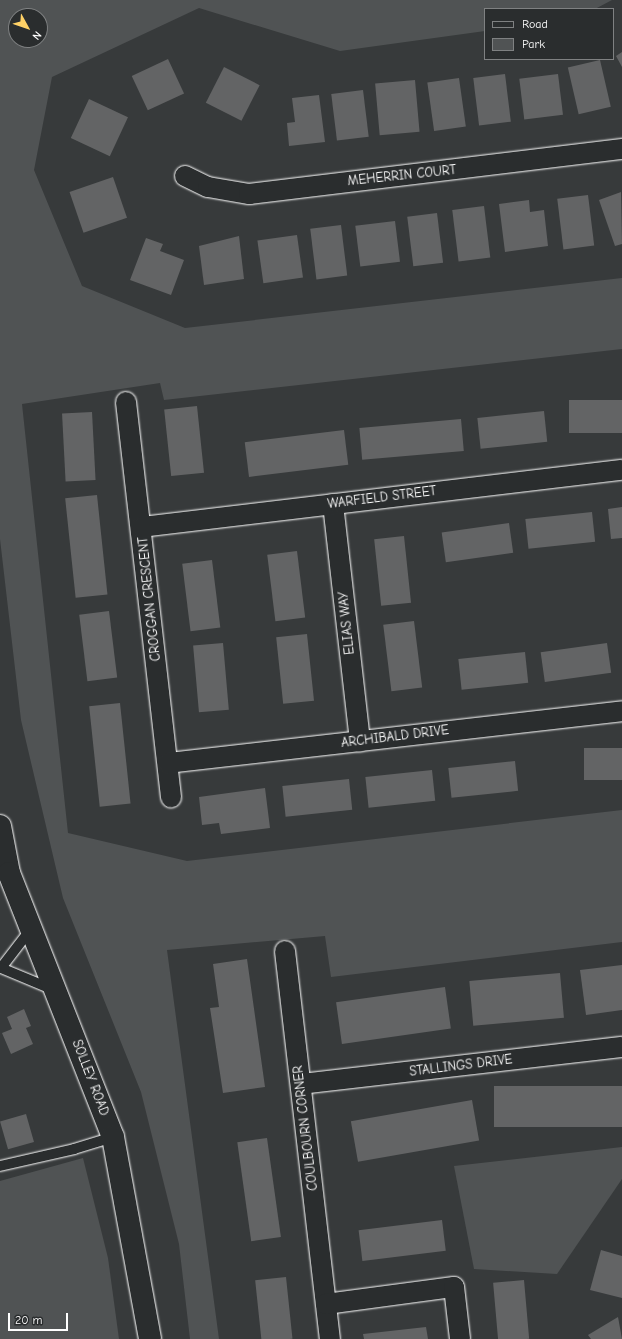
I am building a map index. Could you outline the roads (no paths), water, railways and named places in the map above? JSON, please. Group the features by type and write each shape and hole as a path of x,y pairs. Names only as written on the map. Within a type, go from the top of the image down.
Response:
{"main road":[{"name":"SOLLEY ROAD","path":"0,826 9,873 113,1136 150,1339"}],"street":[{"name":"MEHERRIN COURT","path":"186,176 208,187 249,194 622,149"},
{"name":"CROGGAN CRESCENT","path":"126,402 142,527 171,797"},
{"name":"WARFIELD STREET","path":"142,527 622,470"},
{"name":"ELIAS WAY","path":"333,504 360,741"},
{"name":"ARCHIBALD DRIVE","path":"168,763 622,711"},
{"name":"COULBOURN CORNER","path":"285,951 330,1339"},
{"name":"STALLINGS DRIVE","path":"301,1084 622,1047"},
{"path":"326,1304 454,1287 460,1339"}],"lane":[{"path":"31,929 1,968 55,990"},
{"path":"0,1166 74,1150 113,1136"}]}
